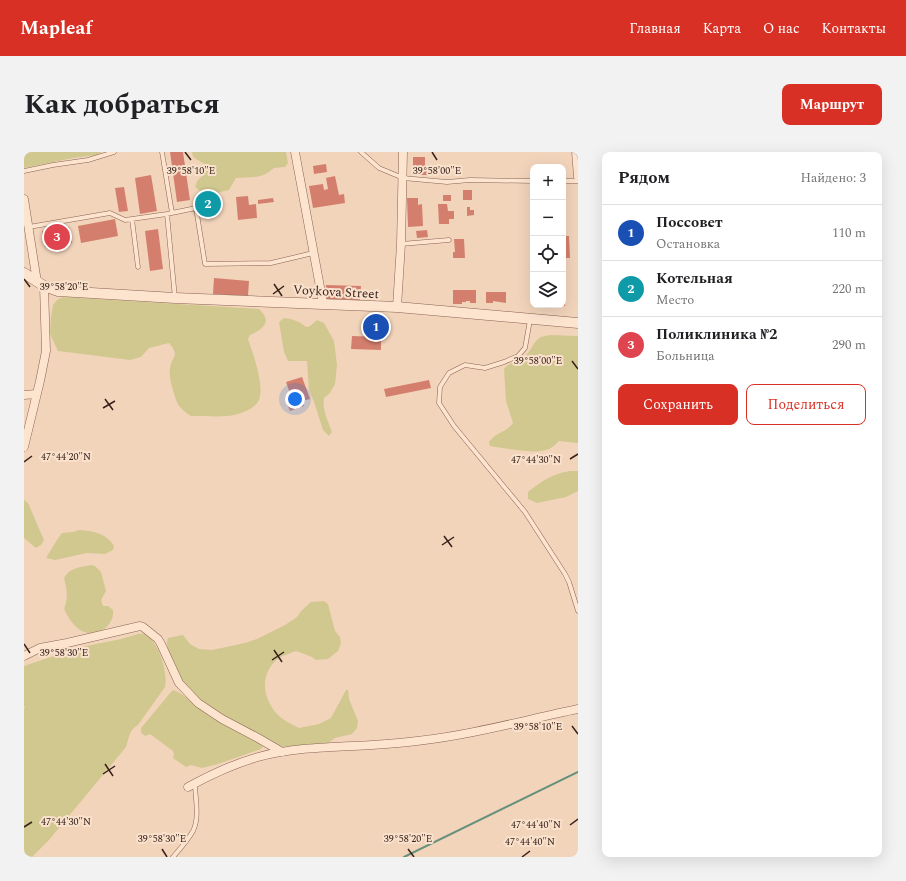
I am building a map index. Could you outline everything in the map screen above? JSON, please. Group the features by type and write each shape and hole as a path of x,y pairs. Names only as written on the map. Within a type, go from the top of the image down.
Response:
{"street":[{"path":"295,152 323,303"},
{"path":"397,307 401,244 403,152"},
{"path":"576,152 578,177"},
{"path":"24,198 41,284 46,351 24,447"},
{"name":"Voykova Street","path":"24,273 41,284 58,291 175,298 397,307 578,323"},
{"path":"24,395 36,394"},
{"path":"24,656 40,648 140,626 143,627 162,644 179,683 198,703 222,719 282,752"},
{"path":"191,785 243,762 282,752 303,749 374,745 454,736 578,709"}],"lane":[{"path":"24,171 88,160 114,152"},
{"path":"162,152 172,213"},
{"path":"361,152 379,168 403,178 447,182 470,180 530,181"},
{"path":"566,181 578,181"},
{"path":"29,227 110,213 125,220 196,208 205,264 271,263 313,253"},
{"path":"167,214 175,298"},
{"path":"132,219 138,267"},
{"path":"401,244 449,240"},
{"path":"530,319 525,348 518,356 485,368 465,365 449,373 440,387 439,403 454,426 525,512 565,574 578,611"},
{"path":"173,857 193,831 196,823 197,815 191,785"}],"shaded area":[{"path":"24,152 102,152 97,155 73,158 24,168"},
{"path":"192,152 286,152 288,163 285,167 274,168 270,172 261,176 236,178 229,190 215,194 208,194 195,187 197,181 206,172 206,165 193,157"},
{"path":"63,297 259,309 265,318 265,325 250,335 248,339 260,380 261,389 258,402 249,410 232,415 189,415 179,406 172,388 170,372 175,354 169,343 149,348 141,357 130,360 58,351 50,334 51,317 53,305 57,300"},
{"path":"284,318 301,323 306,327 310,326 317,320 324,323 334,341 337,365 335,384 330,393 324,398 324,407 332,432 329,436 323,430 309,390 307,361 288,361 284,352 279,322"},
{"path":"550,335 578,336 578,443 559,441 549,449 543,451 490,446 489,442 492,439 513,423 506,401 504,369 508,365 524,357 538,339"},
{"path":"570,471 578,471 578,491 566,497 537,503 528,499 528,492 543,481 552,476"},
{"path":"24,500 28,503 44,540 41,545 36,548 24,538"},
{"path":"79,530 103,535 114,546 113,550 105,554 87,553 55,560 46,558 62,533"},
{"path":"91,565 95,566 101,572 106,591 101,600 103,606 108,606 113,610 113,615 108,625 95,633 81,631 70,620 64,608 67,593 64,578 72,570"},
{"path":"324,601 328,604 335,631 340,637 341,643 338,651 328,659 316,660 296,651 279,658 268,671 265,686 266,693 278,715 285,721 299,728 319,724 331,718 346,690 348,690 349,699 358,721 357,728 352,734 335,738 328,743 277,747 207,707 179,678 168,650 168,638 183,635 190,644 199,649 212,650 245,643 257,639 285,625 297,617 311,602"},
{"path":"143,634 149,637 158,650 164,666 166,681 165,687 138,725 131,732 126,747 49,840 32,857 24,854 24,666 87,646"},
{"path":"173,690 183,695 214,719 248,735 263,746 261,749 218,764 202,768 191,765 186,767 173,758 173,751 150,734 145,736 141,733 141,728"}],"building":[{"path":"170,152 183,152 190,200 177,202"},
{"path":"413,157 425,157 425,169 428,169 428,175 413,175"},
{"path":"326,164 327,172 314,174 313,166"},
{"path":"151,175 157,211 140,214 135,178"},
{"path":"335,176 339,195 344,194 345,203 313,208 309,186 323,184 324,190 328,189 326,178"},
{"path":"124,187 128,211 119,212 115,188"},
{"path":"463,190 472,190 472,200 463,200"},
{"path":"443,195 451,195 451,201 443,201"},
{"path":"248,196 249,205 256,204 257,218 238,220 236,197"},
{"path":"273,198 274,202 258,204 258,200"},
{"path":"407,198 418,198 418,205 422,204 423,226 408,227"},
{"path":"210,199 213,216 202,218 201,209 206,208 204,200"},
{"path":"438,204 447,204 448,211 454,211 454,219 449,219 449,224 439,224"},
{"path":"467,207 470,207 470,210 474,210 474,215 467,216"},
{"path":"115,219 118,236 81,243 78,226"},
{"path":"69,227 72,243 45,247 42,231"},
{"path":"158,229 163,269 150,271 145,231"},
{"path":"427,230 428,237 417,238 416,231"},
{"path":"566,236 569,236 570,258 566,258"},
{"path":"454,239 464,239 465,258 453,258 453,252 455,252"},
{"path":"214,278 249,281 248,296 213,294"},
{"path":"326,285 361,286 360,300 325,299"},
{"path":"453,290 476,290 476,303 466,301 462,302 462,304 453,304"},
{"path":"486,292 506,292 506,303 493,301 493,303 486,303"},
{"path":"352,336 381,337 381,350 351,349"},
{"path":"302,377 310,399 302,401 304,406 290,411 286,401 292,399 286,382"},
{"path":"429,380 431,388 386,397 384,389"}],"waterway":[{"path":"404,857 578,772"}],"place":[{"name":"Котельная","path":"208,204"},
{"name":"Поликлиника №2","path":"57,237"},
{"name":"Поссовет","path":"376,327"}]}
